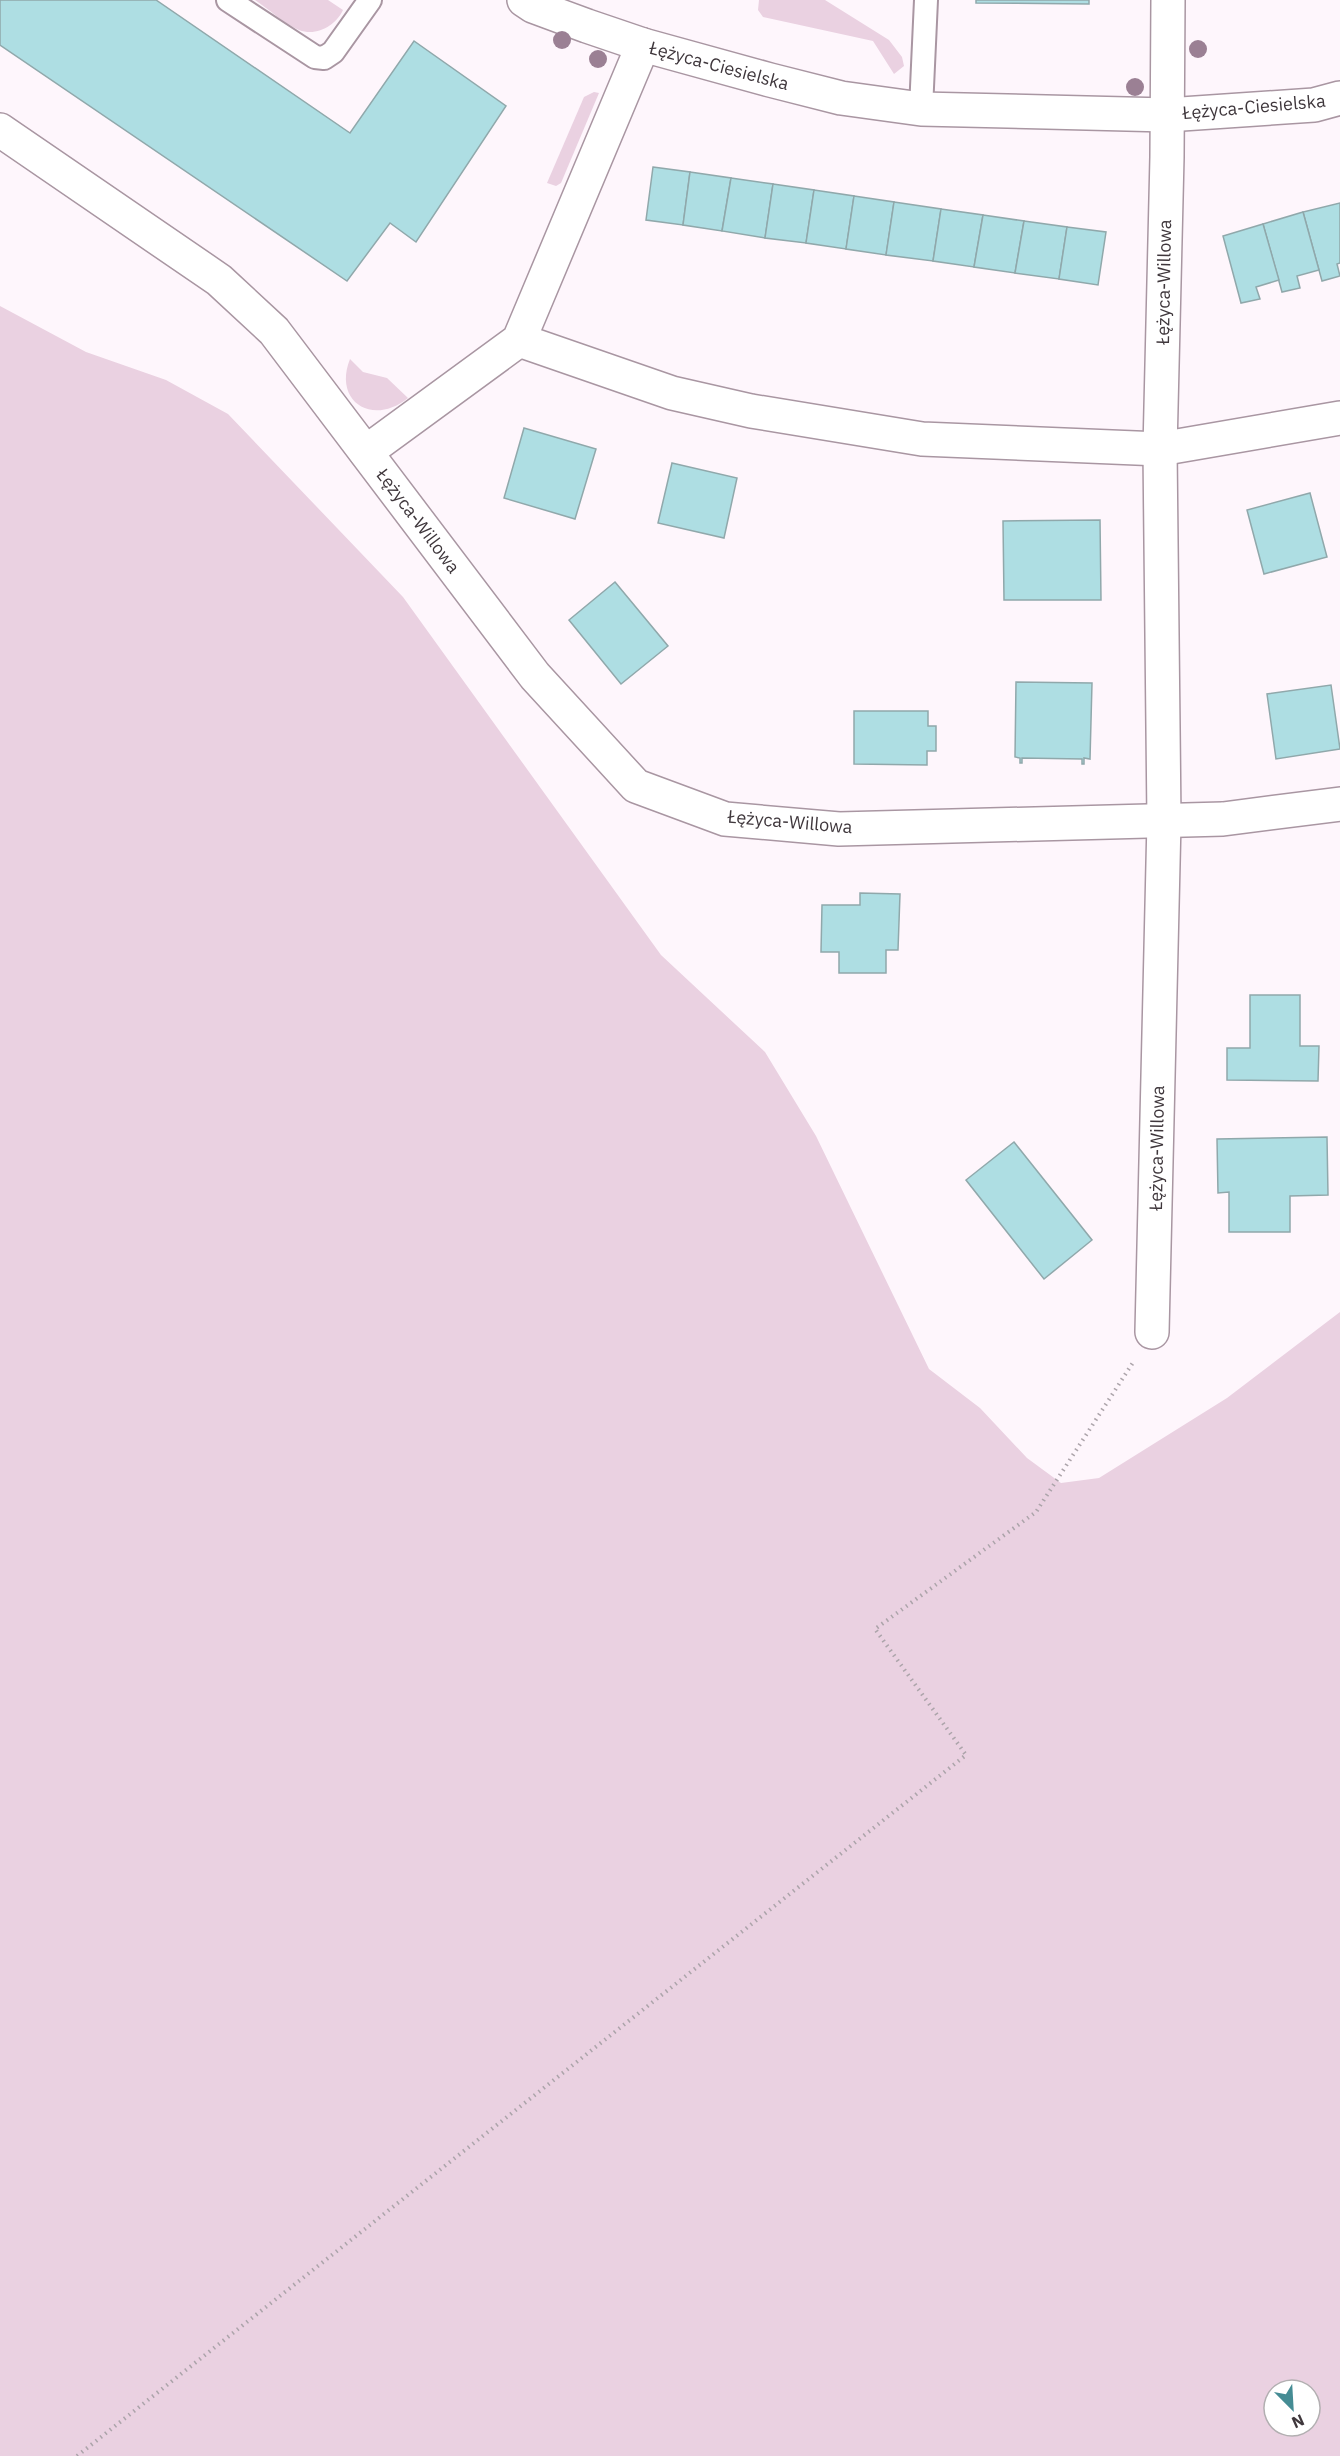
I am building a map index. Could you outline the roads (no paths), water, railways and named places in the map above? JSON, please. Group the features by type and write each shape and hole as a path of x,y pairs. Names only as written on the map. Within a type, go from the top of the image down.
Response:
{"street":[{"name":"Łężyca-Ciesielska","path":"524,0 533,6 643,45 841,98 921,109 1167,115 1314,105 1340,98"},
{"name":"Łężyca-Ciesielska","path":"1167,115 1168,0"},
{"path":"643,45 519,340 672,393 751,411 922,439 1160,449 1264,433 1340,418"},
{"name":"Łężyca-Willowa","path":"1152,1332 1164,821 1160,449 1167,115"},
{"name":"Łężyca-Willowa","path":"0,130 219,280 274,331 535,676 636,786 724,819 839,829 1223,819 1340,804"},
{"name":"Łężyca-Willowa","path":"366,452 519,340"}],"lane":[{"path":"228,0 315,57 324,58 333,52 370,0"},
{"path":"921,109 926,0"}]}
